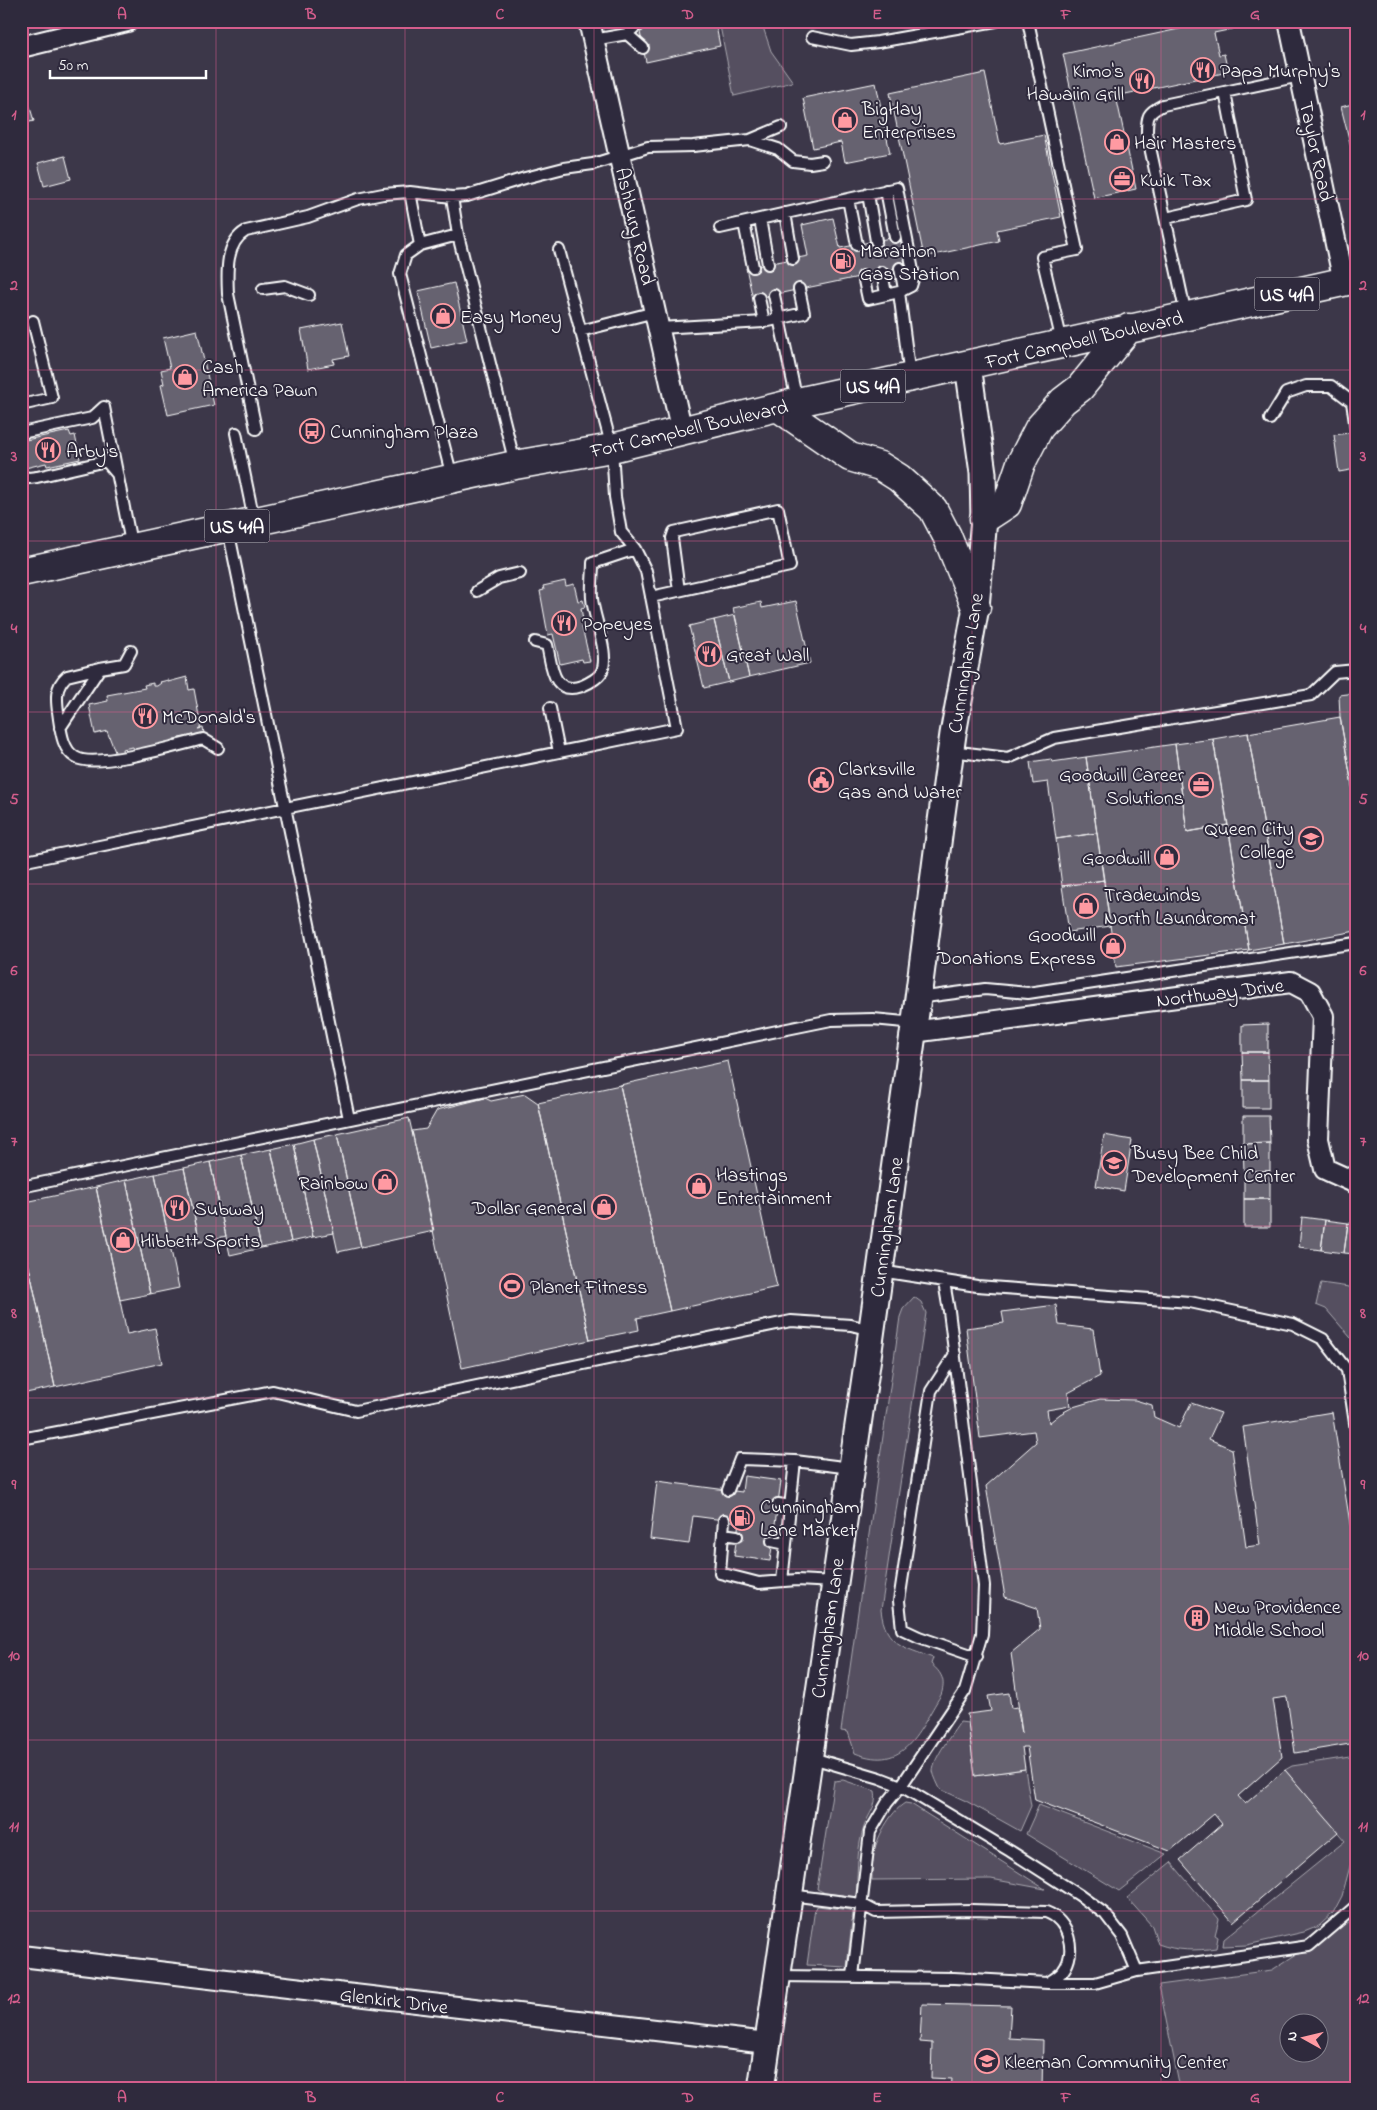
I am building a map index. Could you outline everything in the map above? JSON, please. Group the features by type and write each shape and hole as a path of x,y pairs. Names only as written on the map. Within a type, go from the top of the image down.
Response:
{"highway":[{"name":"Fort Campbell Boulevard","path":"21,572 453,478 612,448 788,405 1350,280"},
{"path":"984,519 1007,504 1021,463 1039,428 1063,401 1080,388 1129,328"},
{"path":"788,405 850,457 880,466 899,478 933,509 947,536 976,607"}],"street":[{"path":"21,47 127,21"},
{"name":"Taylor Road","path":"1289,21 1300,76 1350,280"},
{"name":"Ashbury Road","path":"591,31 682,432"},
{"name":"Cunningham Lane","path":"761,2089 808,1756 872,1330 951,751 976,607 984,519 979,438 968,365"},
{"name":"Northway Drive","path":"914,1028 1291,982 1310,992 1323,1016 1318,1139 1324,1169 1356,1183"},
{"name":"Glenkirk Drive","path":"21,1956 767,2043"}],"lane":[{"path":"627,34 631,21"},
{"path":"812,37 851,45 996,21"},
{"path":"1028,21 1077,250 1042,256 1062,344"},
{"path":"627,34 640,22"},
{"path":"591,31 627,34 643,48"},
{"path":"1186,316 1147,133 1147,119 1152,111 1163,105 1300,76"},
{"path":"1166,218 1246,200 1225,92"},
{"path":"256,429 228,294 227,274 233,245 238,235 246,231 308,217 358,199 410,192 452,197 468,196 525,178 564,168 593,164 648,147 693,146 750,140 781,127"},
{"path":"750,140 778,149 793,161 810,163 824,161"},
{"path":"720,228 897,188 914,276 911,286 868,299 863,276"},
{"path":"886,190 895,237"},
{"path":"410,192 420,245"},
{"path":"868,194 876,241"},
{"path":"452,197 458,235 515,465"},
{"path":"848,199 857,245"},
{"path":"785,213 793,259"},
{"path":"760,219 768,264"},
{"path":"744,222 753,267"},
{"path":"453,478 400,274 406,255 420,245 458,235"},
{"path":"21,862 677,728 646,571 635,549 621,532 615,497 612,448 559,250"},
{"path":"900,268 910,378"},
{"path":"882,272 886,294"},
{"path":"264,290 285,286 309,295"},
{"path":"580,331 657,320 764,322 804,313 799,290"},
{"path":"774,295 788,405"},
{"path":"759,298 764,322"},
{"path":"21,405 52,398 33,321"},
{"path":"1270,419 1286,393 1306,386 1331,386 1352,402 1356,430"},
{"path":"21,433 92,418 104,407 132,549"},
{"path":"236,433 255,522"},
{"path":"21,476 37,477 106,462 117,474"},
{"path":"651,597 679,591 790,566 778,510 674,532 672,538 679,591"},
{"path":"228,528 349,1119"},
{"path":"535,642 547,645 553,671 557,681 563,687 573,688 590,683 601,672 604,662 592,598 593,563 635,549"},
{"path":"477,591 499,578 520,573"},
{"path":"131,651 124,664 67,676 59,685 56,694 60,728 70,753 76,758 89,761 116,759 204,739 218,748"},
{"path":"60,728 100,668"},
{"path":"951,751 1008,758 1054,738 1311,695 1335,672 1356,670"},
{"path":"550,708 559,752"},
{"path":"918,998 985,989 1028,993 1356,943"},
{"path":"21,1187 831,1020 873,1019 914,1028"},
{"path":"879,1271 977,1286 1190,1302 1293,1324 1324,1339 1347,1370 1356,1430"},
{"path":"853,1976 870,1832 887,1803 901,1786 965,1691 977,1657 982,1634 984,1586 955,1354 944,1282"},
{"path":"21,1439 273,1391 356,1411 791,1321 851,1325 872,1330"},
{"path":"955,1354 931,1391 899,1601 902,1629 918,1637 977,1657"},
{"path":"728,1490 740,1459 851,1468"},
{"path":"782,1581 795,1462"},
{"path":"778,1504 791,1506"},
{"path":"724,1520 720,1573 759,1584 782,1581 834,1582"},
{"path":"723,1534 737,1536"},
{"path":"772,1541 786,1544"},
{"path":"808,1756 901,1786 1079,1895 1105,1914 1122,1936 1138,1971"},
{"path":"789,1894 861,1904 876,1912 1033,1911 1053,1915 1067,1931 1069,1958 1062,1972 1048,1983"},
{"path":"777,1976 954,1978 1048,1983 1095,1983 1138,1971 1309,1946 1356,1906"}],"shaded area":[{"path":"719,21 761,21 771,51 793,82 734,96"},
{"path":"1321,1283 1356,1288 1356,1344 1326,1309 1316,1305"},
{"path":"914,1297 921,1302 926,1313 881,1610 883,1622 892,1638 905,1647 933,1658 931,1664 940,1674 943,1686 941,1695 908,1745 899,1753 887,1757 872,1758 855,1753 848,1732 841,1731 900,1317 903,1309"},
{"path":"960,1722 968,1723 975,1776 1025,1769 1031,1806 1020,1831 940,1789 933,1771 936,1759"},
{"path":"1356,1756 1356,1844 1342,1896 1333,1913 1319,1926 1304,1932 1247,1945 1223,1946 1224,1939 1345,1841 1285,1770 1292,1766"},
{"path":"843,1780 875,1791 876,1796 874,1806 861,1835 856,1897 825,1893 817,1889 834,1781"},
{"path":"905,1803 911,1804 1045,1889 991,1879 872,1880 873,1856 877,1842 889,1819"},
{"path":"1039,1805 1166,1854 1119,1891 1026,1834"},
{"path":"1171,1862 1219,1919 1215,1935 1218,1937 1216,1948 1187,1950 1158,1944 1152,1926 1127,1898"},
{"path":"818,1906 853,1912 847,1967 807,1965 815,1908"},
{"path":"1356,1906 1356,2089 1180,2089 1159,1985 1272,1970 1309,1946"}],"building":[{"path":"640,21 715,21 720,46 646,62 640,32 643,31"},
{"path":"1216,21 1232,21 1233,29 1214,33 1219,55 1224,54 1228,72 1116,96 1136,189 1094,198 1063,54"},
{"path":"985,73 1000,144 1044,135 1061,217 997,230 999,241 924,257 890,93"},
{"name":"BigHay Enterprises","path":"876,83 890,153 845,162 841,142 813,148 803,98"},
{"path":"26,94 34,121 21,124 21,95"},
{"path":"1356,103 1356,150 1352,151 1341,107"},
{"path":"65,156 71,179 44,186 38,163"},
{"name":"Marathon Gas Station","path":"833,218 840,248 900,236 907,267 753,299 746,268 808,256 802,225"},
{"name":"Easy Money","path":"454,283 467,340 431,348 418,291"},
{"path":"342,322 349,356 333,359 334,364 308,369 301,330"},
{"name":"Cash America Pawn","path":"197,330 214,405 168,415 161,385 164,384 161,370 170,368 163,338"},
{"path":"69,431 71,436 75,435 80,459 47,466 46,463 21,469 21,441"},
{"path":"1356,432 1356,469 1339,472 1334,435"},
{"name":"Popeyes","path":"565,581 566,586 574,584 578,601 583,600 585,607 581,608 584,626 582,627 590,661 583,662 582,659 560,664 553,634 548,635 540,591 544,590 543,586"},
{"path":"796,601 810,663 749,677 733,608 761,602 762,608"},
{"path":"735,615 749,677 729,682 714,620"},
{"name":"Great Wall","path":"714,620 729,682 704,688 689,626"},
{"name":"McDonald's","path":"187,677 189,690 194,689 201,727 198,729 203,728 204,733 174,739 175,745 136,753 133,747 122,749 123,756 117,757 107,731 95,734 89,705 108,701 107,695 145,688 144,685 153,683 153,686 157,686 160,682"},
{"path":"1356,693 1356,808 1340,717 1339,695"},
{"name":"Queen City College","path":"1340,717 1356,808 1356,870 1350,871 1356,905 1356,931 1284,944 1248,733"},
{"path":"1248,733 1284,944 1249,950 1213,739"},
{"name":"Goodwill Career Solutions","path":"1213,739 1228,825 1187,832 1175,744"},
{"name":"Goodwill","path":"1175,744 1187,832 1228,825 1249,950 1116,967 1086,757"},
{"path":"1086,757 1097,833 1056,839 1048,782 1033,784 1030,762 1051,759 1052,762"},
{"path":"1097,833 1104,880 1062,886 1056,839"},
{"name":"Tradewinds North Laundromat","path":"1104,880 1110,926 1069,932 1062,886"},
{"path":"1268,1024 1268,1052 1242,1052 1242,1025"},
{"path":"1242,1052 1268,1052 1269,1080 1243,1080"},
{"name":"Hastings Entertainment","path":"728,1061 777,1287 670,1311 620,1085"},
{"path":"1243,1080 1269,1080 1269,1108 1243,1108"},
{"name":"Dollar General","path":"620,1085 670,1311 637,1318 639,1330 590,1340 538,1103"},
{"name":"Planet Fitness","path":"525,1094 538,1103 590,1340 462,1368 412,1131 426,1129 437,1110 485,1098 491,1101"},
{"path":"1243,1116 1269,1116 1270,1143 1243,1144"},
{"name":"Rainbow","path":"409,1118 434,1231 361,1247 337,1134"},
{"path":"337,1134 361,1247 338,1252 313,1139"},
{"name":"Busy Bee Child Development Center","path":"1104,1135 1132,1140 1124,1191 1096,1186"},
{"path":"313,1139 334,1233 313,1237 294,1144"},
{"path":"1270,1143 1270,1171 1244,1171 1243,1144"},
{"path":"294,1144 313,1237 291,1242 271,1149"},
{"path":"271,1149 291,1242 261,1248 241,1155"},
{"path":"241,1155 261,1248 230,1255 210,1162"},
{"path":"210,1162 226,1236 200,1242 184,1168"},
{"name":"Subway","path":"184,1168 200,1242 171,1248 155,1174"},
{"path":"1244,1171 1270,1171 1270,1199 1244,1199"},
{"path":"155,1174 179,1288 150,1294 126,1180"},
{"name":"Hibbett Sports","path":"126,1180 150,1294 120,1300 96,1187"},
{"path":"96,1187 127,1334 155,1328 162,1363 55,1387 21,1230 21,1203"},
{"path":"1244,1199 1270,1199 1270,1227 1244,1227"},
{"path":"1302,1217 1325,1220 1321,1250 1299,1247"},
{"path":"1325,1220 1348,1223 1344,1253 1321,1250"},
{"path":"1348,1223 1356,1224 1356,1254 1344,1253"},
{"path":"21,1230 55,1387 21,1394"},
{"name":"New Providence Middle School","path":"1056,1305 1059,1325 1093,1329 1100,1376 1068,1393 1070,1406 1047,1410 1049,1423 1073,1407 1100,1399 1135,1400 1152,1405 1154,1417 1179,1428 1191,1403 1221,1413 1209,1439 1232,1449 1246,1547 1260,1545 1243,1427 1332,1412 1356,1560 1356,1743 1295,1753 1287,1697 1273,1699 1282,1757 1238,1796 1245,1804 1285,1770 1338,1832 1233,1922 1180,1860 1222,1824 1214,1814 1170,1851 1035,1800 1027,1747 1022,1747 1025,1769 975,1776 967,1714 991,1711 988,1696 1009,1693 1011,1708 1017,1707 1022,1733 1011,1653 1040,1629 1037,1608 1005,1597 986,1486 1036,1442 1034,1431 980,1438 966,1328 1004,1323 1002,1312"},
{"name":"Cunningham Lane Market","path":"744,1476 781,1481 770,1561 734,1556 739,1522 693,1516 689,1544 650,1539 657,1481 742,1492"},
{"name":"Kleeman Community Center","path":"922,2004 1011,2006 1009,2038 1043,2040 1042,2089 951,2089 952,2079 931,2078 932,2043 920,2042"}],"place":[{"name":"Papa Murphy's","path":"1203,70"},
{"name":"Kimo's Hawaiin Grill","path":"1142,81"},
{"name":"BigHay Enterprises","path":"845,120"},
{"name":"Hair Masters","path":"1117,142"},
{"name":"Kwik Tax","path":"1122,179"},
{"name":"Marathon Gas Station","path":"843,261"},
{"name":"Easy Money","path":"443,316"},
{"name":"Cash America Pawn","path":"185,377"},
{"name":"Cunningham Plaza","path":"312,431"},
{"name":"Arby's","path":"48,450"},
{"name":"Popeyes","path":"564,623"},
{"name":"Great Wall","path":"709,654"},
{"name":"McDonald's","path":"145,716"},
{"name":"Clarksville Gas and Water","path":"821,780"},
{"name":"Goodwill Career Solutions","path":"1201,785"},
{"name":"Queen City College","path":"1311,839"},
{"name":"Goodwill","path":"1167,857"},
{"name":"Tradewinds North Laundromat","path":"1086,906"},
{"name":"Goodwill Donations Express","path":"1113,946"},
{"name":"Busy Bee Child Development Center","path":"1114,1163"},
{"name":"Rainbow","path":"385,1182"},
{"name":"Hastings Entertainment","path":"699,1186"},
{"name":"Dollar General","path":"604,1207"},
{"name":"Subway","path":"177,1208"},
{"name":"Hibbett Sports","path":"123,1240"},
{"name":"Planet Fitness","path":"512,1286"},
{"name":"Cunningham Lane Market","path":"742,1518"},
{"name":"New Providence Middle School","path":"1197,1618"},
{"name":"Kleeman Community Center","path":"987,2061"}]}
